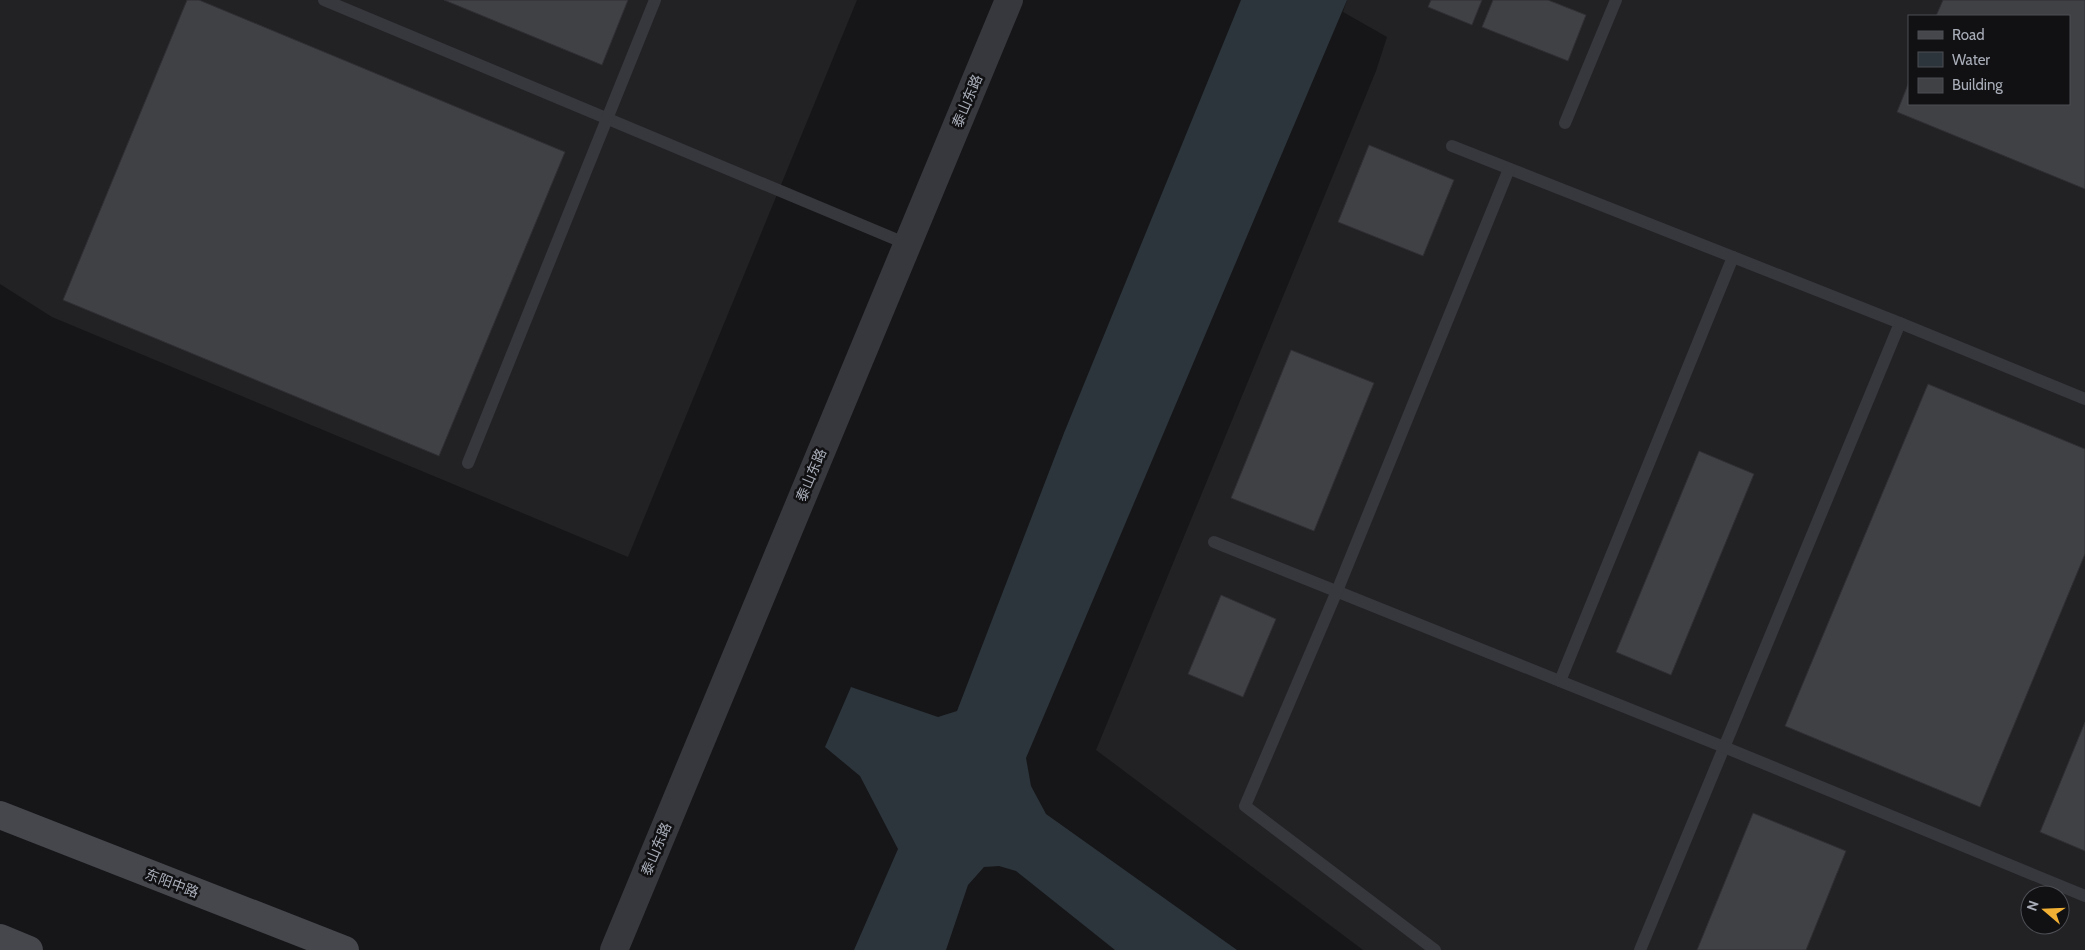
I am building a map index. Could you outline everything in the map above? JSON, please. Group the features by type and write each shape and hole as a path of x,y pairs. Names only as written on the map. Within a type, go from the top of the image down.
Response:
{"main road":[{"name":"东阳中路","path":"0,815 345,950"},
{"path":"0,938 29,950"}],"street":[{"name":"泰山东路","path":"614,950 1009,0"}],"lane":[{"path":"324,0 907,244"},
{"path":"468,462 655,0"},
{"path":"1565,123 1616,0"},
{"path":"1452,146 1900,323 2085,399"},
{"path":"1435,950 1245,806 1337,591 1509,169"},
{"path":"1560,681 1733,257"},
{"path":"1640,950 1900,323"},
{"path":"1214,542 1724,747 2085,896"}],"shaded area":[{"path":"0,0 857,0 628,557 52,317 0,284"},
{"path":"1347,0 2085,0 2085,950 1363,950 1096,750 1376,71 1387,37 1343,12"}],"water":[{"path":"1241,0 1347,0 1026,758 1031,786 1046,814 1237,950 1115,950 1016,871 999,866 984,867 968,885 946,950 854,950 898,849 860,776 825,747 851,687 938,717 957,711 1064,433"}],"building":[{"path":"187,0 199,0 565,152 439,456 63,300"},
{"path":"444,0 628,0 602,65"},
{"path":"1431,0 1482,0 1472,25 1428,7"},
{"path":"1493,0 1548,0 1586,15 1568,61 1482,27"},
{"path":"1943,0 2085,0 2085,189 1897,112 1908,84 1908,105 2070,105 2070,15 1936,15"},
{"path":"1369,145 1454,180 1423,256 1338,222"},
{"path":"1291,350 1374,383 1314,531 1231,498"},
{"path":"1928,384 2085,449 2085,554 1980,807 1785,726"},
{"path":"1699,451 1754,474 1671,675 1616,652"},
{"path":"1221,595 1276,619 1243,697 1188,674"},
{"path":"2085,722 2085,851 2040,832"},
{"path":"1753,813 1846,851 1806,950 1697,950"}]}
